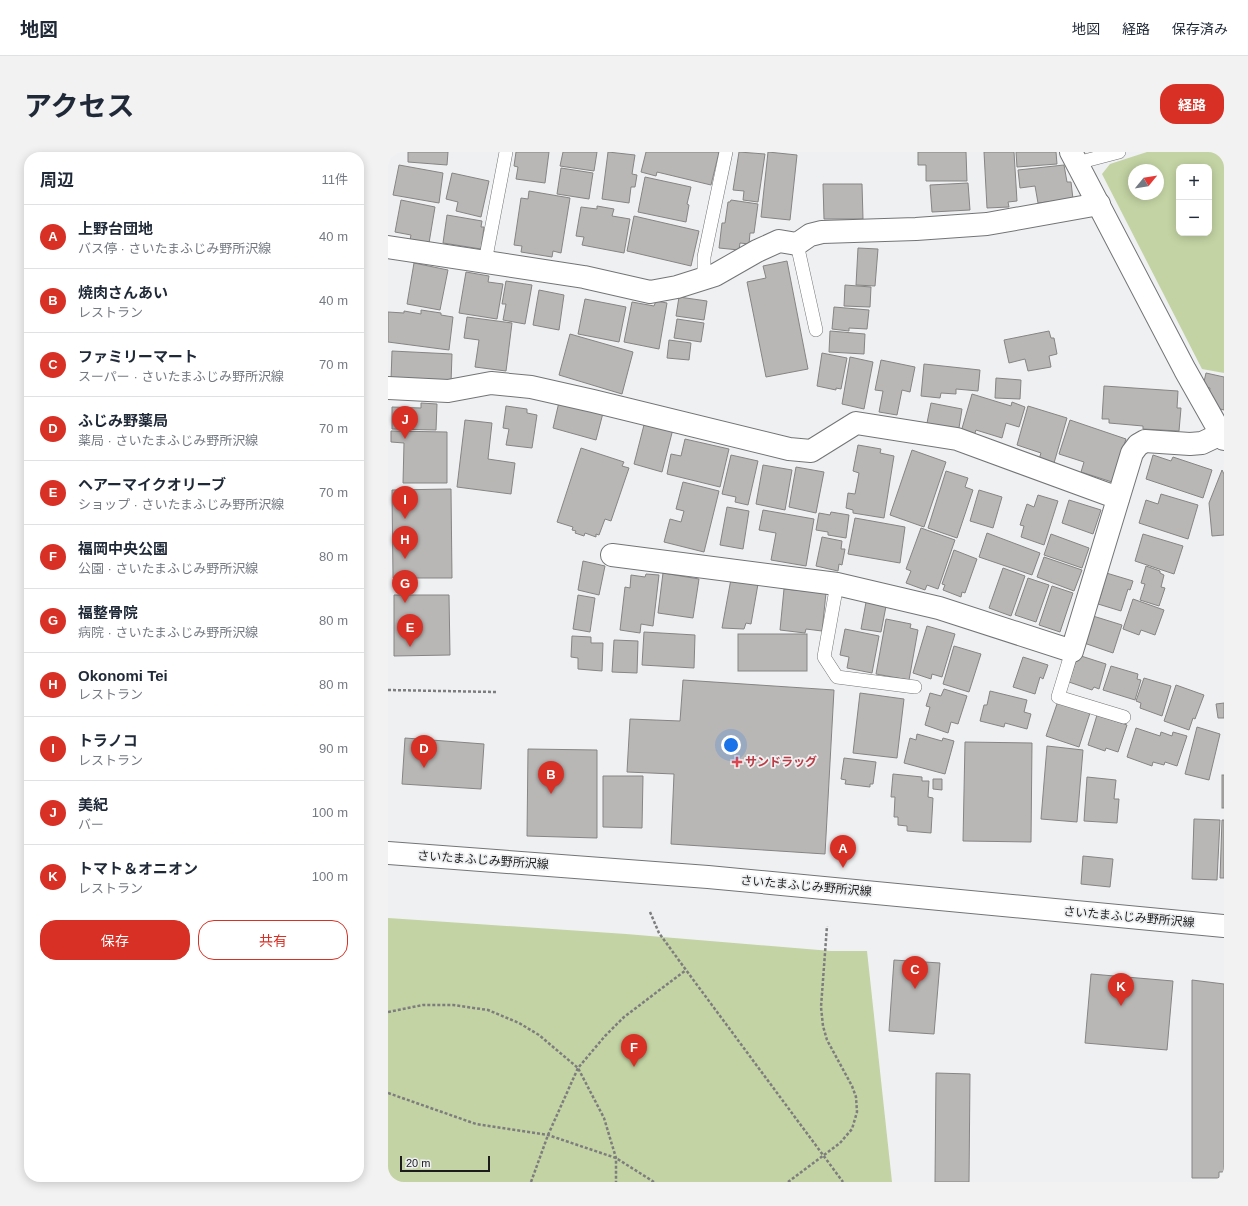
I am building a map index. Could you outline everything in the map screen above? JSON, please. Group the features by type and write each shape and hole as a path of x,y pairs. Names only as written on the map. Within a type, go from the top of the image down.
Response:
{"street":[{"path":"612,555 838,584 939,608 1072,651 1132,453 1138,444 1145,441 1190,444 1202,443 1223,435 1185,370 1074,158"},
{"path":"388,247 584,278 650,292 677,287 715,275 757,251 779,241 798,244 810,234 822,232 916,229 987,224 1099,204"},
{"path":"388,388 448,390 491,383 531,387 601,402 789,449 811,451 856,423 957,440 1118,498"},
{"name":"さいたまふじみ野所沢線","path":"388,853 716,878 1224,926"}],"lane":[{"path":"484,262 506,152"},
{"path":"704,278 704,257 726,152"},
{"path":"1074,158 1119,152"},
{"path":"798,244 816,330"},
{"path":"838,584 824,657 838,678 915,687"},
{"path":"1072,651 1058,697 1124,717"}],"path":[{"path":"388,690 496,692"},
{"path":"650,912 659,933 843,1182"},
{"path":"788,1182 840,1143 852,1129 857,1112 856,1097 852,1086 827,1040 823,1026 821,1007 827,926"},
{"path":"531,1182 548,1134 578,1068 605,1036 624,1017 686,970"},
{"path":"388,1012 423,1005 453,1005 488,1010 519,1023 539,1035 578,1068 604,1118 616,1158 616,1182"},
{"path":"388,1093 476,1124 548,1134 616,1158 654,1182"}],"green space":[{"path":"1147,152 1224,152 1224,373 1202,369 1102,174 1110,164"},
{"path":"388,918 626,934 831,951 867,951 892,1182 388,1182"}],"building":[{"path":"408,152 448,152 447,165 408,162"},
{"path":"516,152 549,152 545,183 516,179 518,167 514,166"},
{"path":"563,152 597,152 594,171 560,166"},
{"path":"608,152 635,155 632,174 637,175 635,187 631,187 629,203 602,199"},
{"path":"646,152 719,152 711,185 657,172 656,176 641,172"},
{"path":"739,152 765,154 758,202 743,200 744,191 733,190"},
{"path":"768,152 797,155 790,220 761,217"},
{"path":"918,152 966,152 967,181 926,181 926,165 918,165"},
{"path":"984,152 1014,152 1017,201 1008,202 1009,207 987,208"},
{"path":"1016,152 1056,152 1057,164 1017,167"},
{"path":"399,165 443,173 439,203 393,195"},
{"path":"1064,165 1067,182 1071,182 1073,199 1038,203 1035,186 1020,188 1018,170"},
{"path":"561,168 593,173 589,199 557,194"},
{"path":"452,173 489,181 481,217 456,211 458,202 446,199"},
{"path":"645,177 691,187 687,204 689,205 686,222 638,212"},
{"path":"968,183 970,210 932,212 930,185"},
{"path":"823,184 862,184 863,219 824,219"},
{"path":"529,191 570,198 561,253 553,251 552,257 521,252 522,246 514,245 521,198 528,199"},
{"path":"401,200 435,207 429,243 410,240 411,235 395,232"},
{"path":"731,200 758,204 754,233 750,233 749,244 740,243 739,250 719,248 722,223 725,223 728,202"},
{"path":"597,206 614,209 612,216 630,219 624,253 582,245 584,237 576,236 581,207 597,209"},
{"path":"447,215 482,221 481,227 484,227 481,249 443,243"},
{"path":"634,216 699,231 691,266 627,251"},
{"path":"858,248 878,249 875,286 856,285"},
{"path":"787,261 808,369 766,377 747,282 766,278 763,266"},
{"path":"414,263 448,270 440,310 407,304"},
{"path":"466,272 489,276 488,282 503,284 497,319 459,313"},
{"path":"506,281 532,285 525,324 503,320 506,304 502,304"},
{"path":"845,285 871,287 870,307 844,306"},
{"path":"539,290 564,295 559,330 533,325"},
{"path":"679,297 707,301 704,320 676,316"},
{"path":"585,299 626,307 619,342 578,334"},
{"path":"656,301 667,303 659,349 624,342 632,302 654,306"},
{"path":"834,307 869,310 867,329 849,328 849,331 832,329"},
{"path":"421,310 441,313 441,315 453,317 449,350 388,342 388,312 404,313 404,311 421,314"},
{"path":"467,317 512,323 506,371 475,367 479,340 464,338"},
{"path":"677,319 704,323 701,342 674,338"},
{"path":"830,331 865,334 864,354 829,352"},
{"path":"1049,331 1051,338 1054,338 1057,354 1049,356 1051,367 1028,371 1025,359 1009,363 1004,340"},
{"path":"570,334 633,352 622,394 559,375"},
{"path":"669,340 691,343 689,360 667,358"},
{"path":"392,351 452,354 451,383 391,380"},
{"path":"822,353 847,358 841,389 836,388 836,390 817,386"},
{"path":"850,357 873,362 864,409 842,404"},
{"path":"881,360 915,367 910,392 902,390 897,415 879,412 883,391 875,390"},
{"path":"924,364 980,370 978,391 956,389 956,394 941,393 940,398 921,396"},
{"path":"1206,373 1224,377 1224,410 1216,408 1209,395 1210,388 1203,386"},
{"path":"996,378 1021,380 1020,399 995,398"},
{"path":"1104,386 1178,391 1177,408 1181,408 1179,431 1143,429 1143,426 1109,423 1109,419 1102,419"},
{"path":"972,394 1011,406 1012,402 1025,407 1019,427 1006,423 1002,438 976,430 974,436 961,432"},
{"path":"559,402 603,413 596,440 553,428"},
{"path":"421,403 437,404 436,430 392,429 392,407 421,408"},
{"path":"931,403 962,409 958,434 926,428"},
{"path":"506,406 527,409 527,413 537,415 532,448 506,445 509,429 503,428"},
{"path":"1028,406 1067,418 1054,463 1039,459 1041,453 1017,445"},
{"path":"465,420 492,423 488,459 515,463 511,494 457,487"},
{"path":"1070,420 1126,439 1112,482 1081,472 1084,462 1059,454"},
{"path":"645,421 673,429 662,472 634,464"},
{"path":"391,431 447,432 447,483 403,483 404,443 391,442"},
{"path":"685,439 729,449 720,487 667,474 671,454 681,456"},
{"path":"858,445 881,449 880,453 894,456 884,518 853,513 853,510 846,508 848,493 855,494 859,473 853,471"},
{"path":"581,448 624,462 622,466 629,468 611,521 605,519 599,535 596,534 596,537 585,533 584,536 575,533 576,531 572,530 573,527 557,522"},
{"path":"912,450 946,462 924,527 890,515"},
{"path":"731,455 758,461 748,505 735,502 736,497 722,494"},
{"path":"1153,455 1171,461 1173,457 1212,470 1203,498 1146,479"},
{"path":"763,465 792,470 785,510 756,504"},
{"path":"796,467 824,472 816,513 789,507"},
{"path":"1222,470 1224,474 1224,535 1212,536 1209,503"},
{"path":"946,471 968,478 965,487 973,490 957,538 928,528"},
{"path":"683,482 719,491 704,552 664,542 670,519 681,522 684,511 676,509"},
{"path":"451,489 452,578 393,578 392,490"},
{"path":"979,490 1002,497 993,528 970,521"},
{"path":"1161,494 1198,505 1188,539 1139,523 1146,500 1158,504"},
{"path":"1038,495 1058,501 1044,545 1021,537 1024,526 1020,525 1027,504 1034,507"},
{"path":"1069,500 1101,510 1093,534 1062,523"},
{"path":"727,507 749,511 743,549 720,545"},
{"path":"763,510 814,519 806,566 771,560 776,533 759,530"},
{"path":"831,512 849,515 846,538 828,535 828,532 816,530 819,513 830,515"},
{"path":"855,518 905,527 900,563 848,554"},
{"path":"921,528 955,540 938,589 927,585 925,590 906,583 911,571 906,569"},
{"path":"987,533 1040,553 1032,575 979,557"},
{"path":"1051,534 1089,548 1082,568 1044,555"},
{"path":"1143,534 1183,546 1174,574 1135,561"},
{"path":"822,537 842,541 841,549 845,549 842,565 839,564 838,571 816,566"},
{"path":"954,550 977,559 965,593 962,592 961,597 943,590 945,585 942,584"},
{"path":"1044,557 1082,570 1074,591 1037,577"},
{"path":"583,561 605,566 599,595 578,590"},
{"path":"1146,566 1160,571 1160,573 1164,575 1161,587 1165,588 1159,606 1140,600 1145,584 1141,583"},
{"path":"1003,568 1025,576 1011,616 989,608"},
{"path":"1103,572 1133,581 1130,590 1128,589 1121,611 1098,604 1103,588 1098,586"},
{"path":"663,573 699,579 693,618 658,613"},
{"path":"646,574 659,575 653,626 641,624 640,633 620,630 625,587 630,588 631,575 645,577"},
{"path":"1028,578 1049,585 1036,622 1015,615"},
{"path":"731,579 758,584 751,624 746,623 744,629 722,628"},
{"path":"1052,586 1073,593 1060,632 1039,625"},
{"path":"784,589 826,593 822,631 806,629 805,633 780,630"},
{"path":"394,595 449,595 450,655 394,656"},
{"path":"578,595 595,598 590,632 573,629"},
{"path":"867,597 887,601 881,632 861,629"},
{"path":"1133,599 1164,610 1155,635 1141,630 1139,635 1123,629"},
{"path":"1093,616 1122,625 1113,653 1084,643"},
{"path":"886,619 911,624 910,628 918,630 909,680 876,674"},
{"path":"927,626 955,634 942,677 932,674 931,679 913,673"},
{"path":"845,629 879,636 872,673 847,668 849,657 840,655"},
{"path":"644,632 695,635 694,668 642,665"},
{"path":"738,634 807,634 807,671 738,671"},
{"path":"572,636 591,637 591,643 603,643 602,671 578,669 578,658 571,657"},
{"path":"614,640 638,641 637,673 612,672"},
{"path":"954,646 981,654 969,692 943,684"},
{"path":"1078,655 1106,664 1099,689 1094,687 1092,690 1069,682"},
{"path":"1023,657 1048,665 1043,679 1040,677 1035,694 1013,687"},
{"path":"1111,666 1138,674 1137,679 1141,680 1135,700 1103,690"},
{"path":"1144,678 1171,686 1162,716 1140,708 1141,703 1136,701"},
{"path":"683,680 834,690 825,854 671,844 674,774 627,772 630,719 680,721"},
{"path":"1176,685 1204,695 1189,730 1164,721"},
{"path":"944,689 967,696 958,724 951,722 948,733 925,725 930,707 926,706 930,693 941,696"},
{"path":"990,691 1027,700 1024,712 1031,714 1027,729 1005,723 1004,727 980,721 984,705 987,705"},
{"path":"860,693 904,699 897,758 853,753"},
{"path":"1058,701 1090,713 1079,747 1046,736"},
{"path":"1224,703 1224,718 1218,718 1216,704"},
{"path":"1097,715 1127,725 1118,752 1106,748 1105,751 1088,745"},
{"path":"1197,727 1220,734 1209,780 1185,774"},
{"path":"1136,728 1160,736 1161,732 1172,736 1173,732 1187,736 1177,766 1165,762 1164,765 1153,762 1152,766 1127,757"},
{"path":"917,734 942,741 943,738 954,741 945,774 904,763 910,738 916,740"},
{"path":"405,738 484,744 481,789 402,784"},
{"path":"965,742 1032,743 1031,842 963,841"},
{"path":"1047,746 1083,750 1077,822 1041,819"},
{"path":"528,749 597,750 597,838 527,836"},
{"path":"844,758 876,762 873,784 870,784 870,787 845,784 846,780 841,779"},
{"path":"893,774 922,777 922,781 929,781 928,797 933,798 931,833 907,831 907,826 898,825 898,817 894,817 895,797 891,797"},
{"path":"1222,775 1224,775 1224,808 1222,808"},
{"path":"603,776 643,776 642,828 603,827"},
{"path":"1087,777 1116,780 1114,799 1119,799 1117,823 1084,821"},
{"path":"933,779 942,779 942,790 933,789"},
{"path":"1194,819 1220,820 1217,880 1192,879"},
{"path":"1222,820 1224,820 1224,878 1220,878"},
{"path":"1083,856 1113,859 1110,887 1081,884"},
{"path":"894,960 940,963 934,1034 889,1031"},
{"path":"1091,974 1173,981 1167,1050 1085,1043"},
{"path":"1192,980 1224,984 1224,1172 1219,1172 1219,1178 1192,1178"},
{"path":"936,1073 970,1074 969,1182 935,1182"}],"place":[{"name":"美紀","path":"405,439"},
{"name":"トラノコ","path":"405,519"},
{"name":"Okonomi Tei","path":"405,559"},
{"name":"福整骨院","path":"405,603"},
{"name":"ヘアーマイクオリーブ","path":"410,647"},
{"name":"サンドラッグ","path":"737,762"},
{"name":"ふじみ野薬局","path":"424,768"},
{"name":"焼肉さんあい","path":"551,794"},
{"name":"上野台団地","path":"843,868"},
{"name":"ファミリーマート","path":"915,989"},
{"name":"トマト＆オニオン","path":"1121,1006"},
{"name":"福岡中央公園","path":"634,1067"}]}
